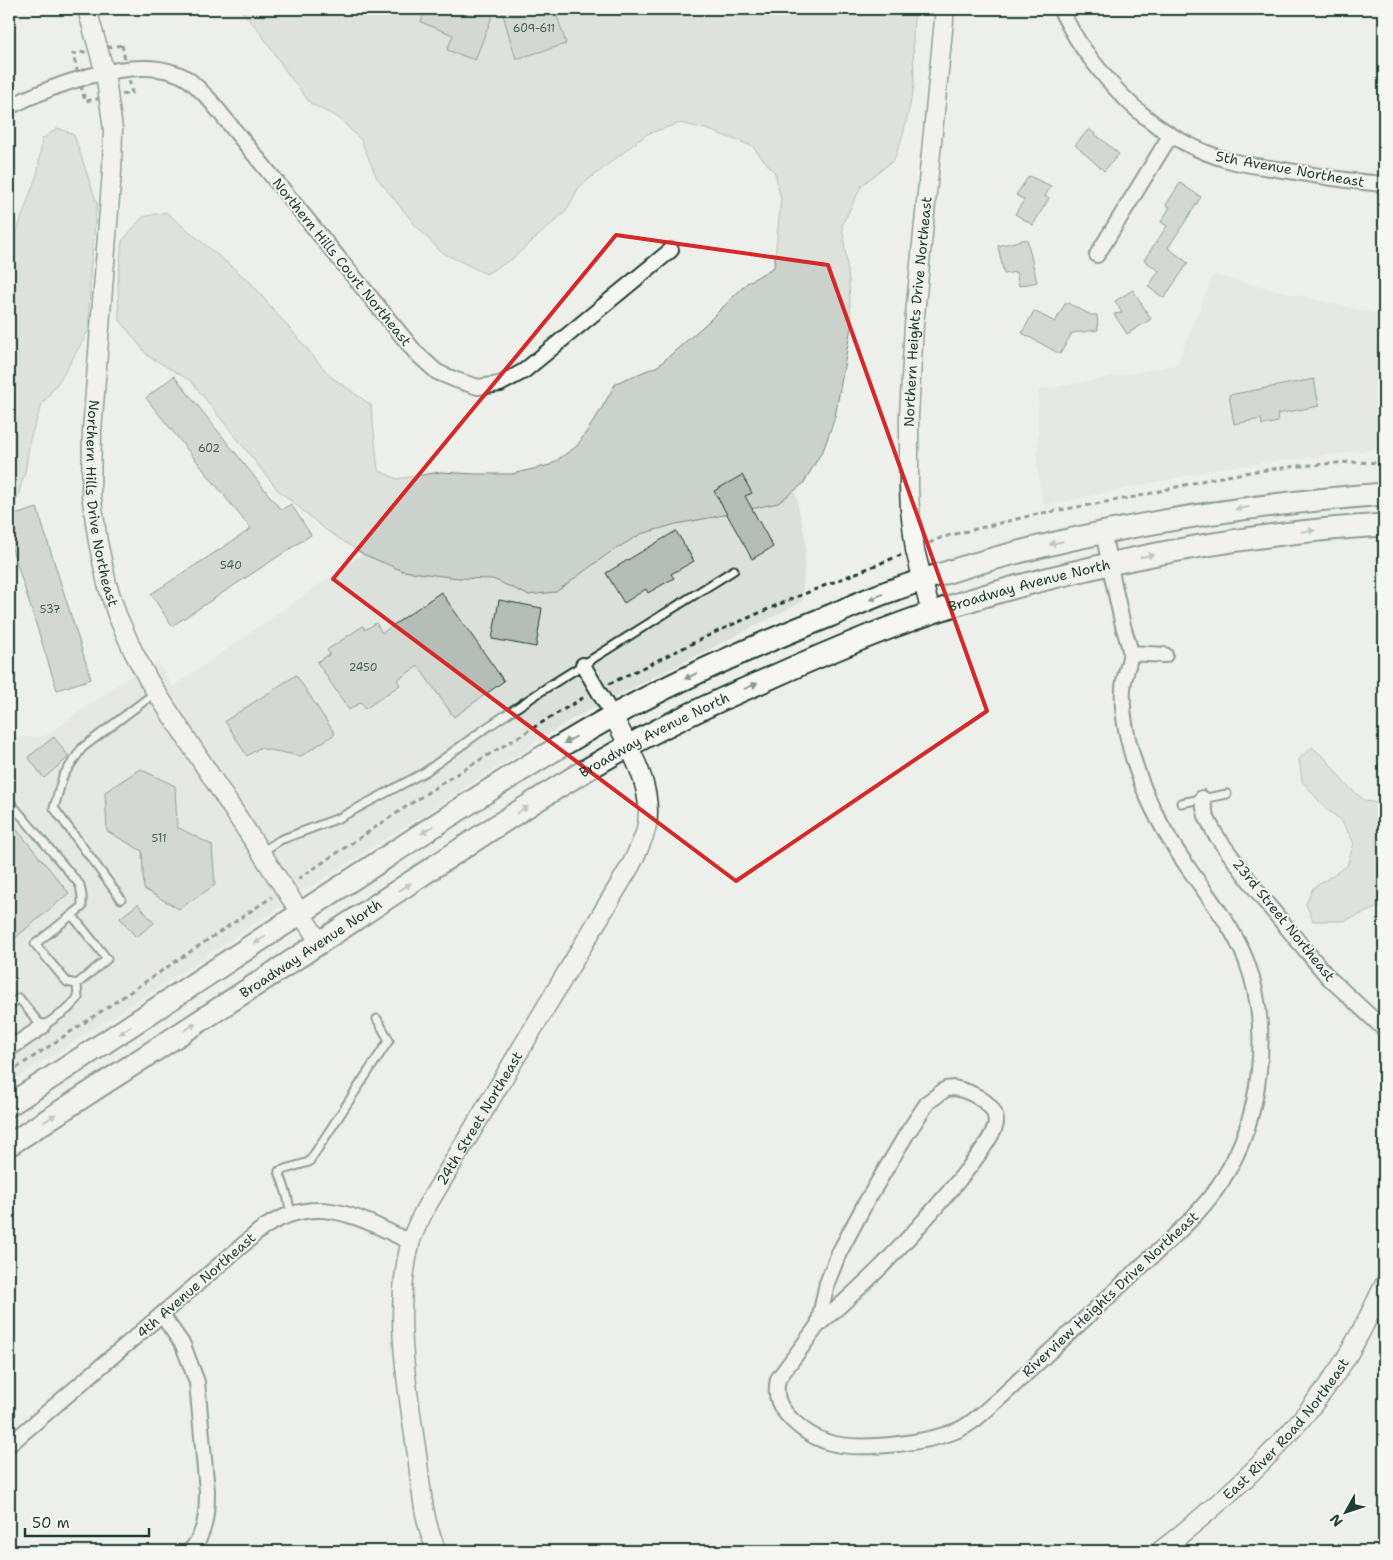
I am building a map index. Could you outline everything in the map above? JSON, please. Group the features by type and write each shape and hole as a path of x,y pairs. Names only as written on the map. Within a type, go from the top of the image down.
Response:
{"main road":[{"path":"9,1105 512,776 613,716 735,655 891,590 1000,557 1103,532 1164,520 1241,508 1384,494"},
{"name":"Broadway Avenue North","path":"9,1145 520,812 628,746 710,704 805,662 901,623 1029,582 1221,542 1299,532 1384,525"}],"street":[{"name":"Northern Hills Drive Northeast","path":"87,9 105,73 113,129 112,171 92,431 91,494 107,584 117,615 133,651 156,692 320,942"},
{"name":"Northern Heights Drive Northeast","path":"931,613 915,550 910,503 909,415 915,315 944,9"},
{"name":"5th Avenue Northeast","path":"1060,9 1084,50 1113,87 1140,113 1170,136 1206,153 1229,160 1351,182 1384,184"},
{"name":"Northern Hills Court Northeast","path":"9,107 38,93 68,82 105,73 138,67 160,68 178,74 194,84 215,106 416,353 438,372 478,387 500,384 524,371 670,250"},
{"path":"1097,255 1170,136"},
{"path":"1103,532 1121,620 1131,653 1166,655"},
{"name":"Riverview Heights Drive Northeast","path":"818,1325 827,1282 839,1253 865,1204 919,1114 928,1102 946,1089 966,1090 977,1095 994,1113 996,1122 986,1145 942,1200 882,1266 818,1325 778,1379 776,1390 778,1403 785,1414 812,1436 828,1442 869,1445 923,1440 960,1429 972,1421 1000,1398 1177,1234 1210,1197 1223,1179 1233,1160 1249,1119 1258,1080 1260,1034 1252,980 1237,941 1221,913 1160,826 1141,780 1129,743 1124,706 1123,685 1131,653"},
{"path":"584,665 613,716"},
{"name":"24th Street Northeast","path":"436,1551 424,1506 406,1378 402,1303 410,1242 425,1209 638,852 645,832 647,815 646,792 640,771 613,716"},
{"name":"23rd Street Northeast","path":"1202,798 1206,816 1215,834 1263,899 1328,977 1384,1028"},
{"path":"9,1049 42,1027"},
{"name":"4th Avenue Northeast","path":"9,1445 259,1231 279,1218 317,1210 332,1210 376,1225 410,1242"},
{"name":"East River Road Northeast","path":"1160,1551 1222,1500 1254,1470 1300,1421 1341,1366 1384,1285"},
{"path":"162,1315 183,1345 197,1382 207,1509 205,1523 200,1536 190,1551"}],"lane":[{"path":"261,852 280,840 339,818 425,772 546,688 734,570"},
{"path":"121,899 54,808 63,776 82,748 156,692"},
{"path":"1181,803 1227,794"},
{"path":"9,801 80,884 82,907 35,944 68,982 77,984"},
{"path":"72,915 107,959 77,984"},
{"path":"9,1006 19,998 42,1027 68,1009 78,998 77,984"},
{"path":"291,1214 288,1195 279,1171 309,1162 389,1040 377,1019"}],"path":[{"path":"943,537 1037,514 1135,497 1210,479 1256,471 1350,462 1384,463"},
{"path":"304,875 445,781 598,689 718,631 789,600 895,558"},
{"path":"9,1073 267,900"}],"highlighted area":[{"path":"616,235 828,265 987,711 736,881 333,579"}],"shaded area":[{"path":"239,9 915,9 913,34 914,87 903,135 894,160 862,185 842,225 849,281 851,327 835,417 824,448 803,484 778,503 676,524 641,534 609,553 556,592 528,595 493,579 458,578 403,571 363,554 326,530 278,490 191,381 148,356 119,319 118,283 122,241 143,217 166,212 250,282 330,376 371,405 378,470 397,479 440,472 512,474 550,465 577,446 616,383 658,366 709,321 747,283 774,267 781,199 775,173 752,146 706,129 680,123 647,134 579,187 566,211 512,259 486,274 441,252 417,227 377,178 361,140 339,118 311,104 257,28"},
{"path":"58,128 74,135 97,204 90,274 89,330 62,377 42,404 30,439 25,473 9,523 9,254 38,171 42,139"},
{"path":"1213,275 1384,316 1384,416 1377,449 1221,468 1044,506 1037,470 1039,390 1177,365"},
{"path":"795,490 806,543 802,602 574,718 9,1083 9,737 44,737 135,673 158,663 173,687 363,554 403,571 458,578 493,579 528,595 556,592 609,553 641,534 676,524 778,503"},
{"path":"1312,747 1327,760 1346,785 1365,801 1384,804 1384,905 1344,921 1313,921 1306,904 1313,888 1347,866 1354,843 1341,820 1325,808 1302,781 1299,759"}],"building":[{"path":"426,9 495,9 475,60 447,50 453,35 421,22"},
{"path":"510,9 555,9 566,44 516,59 502,11"},
{"path":"1089,129 1119,154 1104,171 1075,145"},
{"path":"1029,176 1051,186 1045,196 1049,198 1033,225 1015,214 1024,200 1016,195"},
{"path":"1180,183 1201,197 1168,248 1188,263 1164,298 1148,287 1159,271 1144,260 1167,226 1161,222 1170,207 1166,205"},
{"path":"1027,239 1037,282 1019,286 1016,272 1004,274 998,246"},
{"path":"1133,290 1151,319 1127,334 1114,314 1122,313 1115,301"},
{"path":"1066,302 1091,315 1097,315 1098,330 1072,333 1060,354 1022,333 1034,311 1055,322"},
{"path":"174,376 281,510 291,504 311,535 172,626 151,594 251,529 146,398"},
{"path":"1314,379 1319,406 1277,414 1278,422 1262,425 1261,419 1234,424 1229,395"},
{"path":"742,475 752,493 745,496 773,547 752,559 714,491"},
{"path":"37,508 91,679 57,690 9,539 9,517"},
{"path":"676,531 694,561 671,574 674,578 648,593 646,589 624,603 606,573"},
{"path":"441,592 504,681 454,717 418,666 397,680 400,685 365,709 361,702 349,710 317,662 330,654 327,650 363,626 365,630 376,623 382,633"},
{"path":"499,600 542,608 536,647 492,639"},
{"path":"296,675 335,734 301,756 259,748 247,756 225,721"},
{"path":"54,737 69,757 44,778 28,757"},
{"path":"140,769 175,786 177,827 212,845 215,885 179,909 144,889 142,851 107,831 105,792"},
{"path":"9,820 69,893 15,938 9,931"},
{"path":"138,904 154,923 136,937 120,918"}]}
